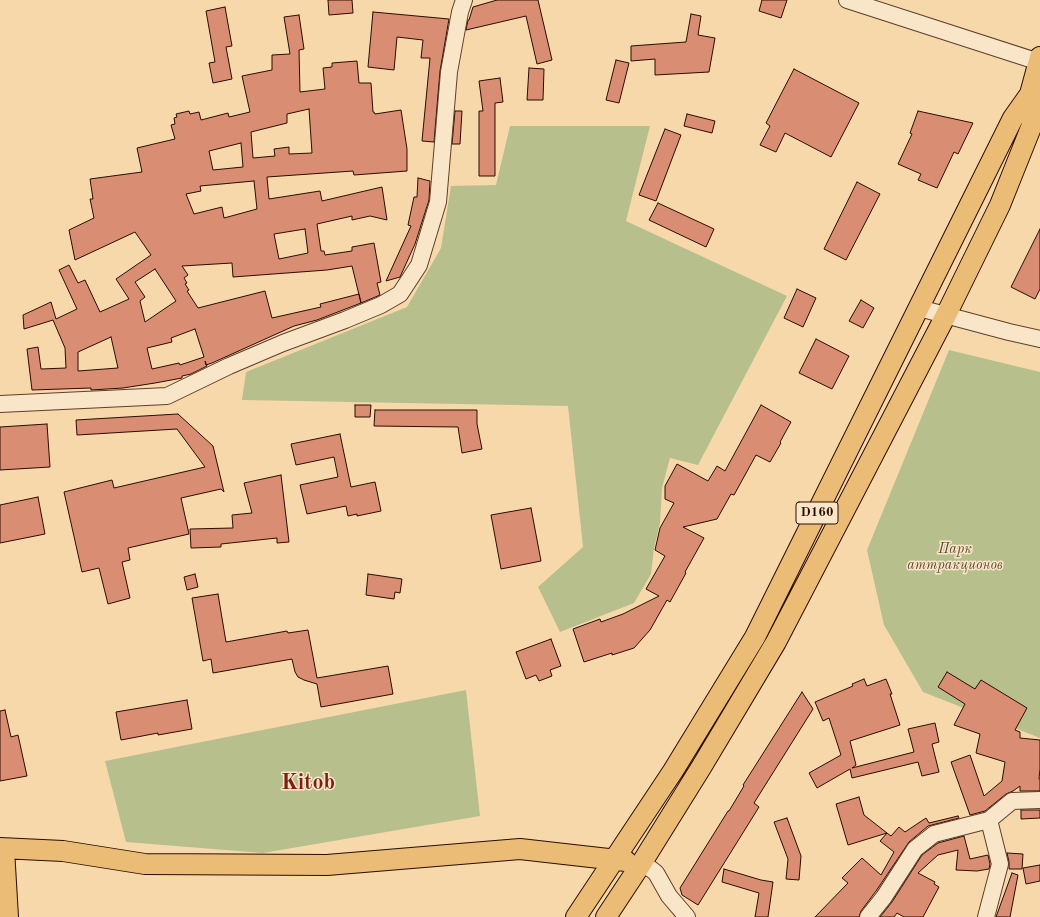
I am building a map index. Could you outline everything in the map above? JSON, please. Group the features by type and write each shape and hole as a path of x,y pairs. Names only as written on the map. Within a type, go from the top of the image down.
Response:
{"main road":[{"name":"D160","path":"606,917 642,864 776,642 946,315 1000,205 1032,125 1030,94 1039,60"},
{"name":"D160","path":"576,917 673,771 755,637 1013,118 1030,94"},
{"path":"8,917 1,849 62,850 145,864 327,865 520,849 614,859 642,864"}],"street":[{"path":"0,404 167,396 229,366 283,343 382,305 400,294 419,265 438,202 449,72 460,12 464,0"},
{"path":"846,0 1039,60"},
{"path":"919,308 1040,339"},
{"path":"868,917 884,897 916,849 934,834 989,820 1012,801 1040,800"},
{"path":"986,917 1000,864 989,820"},
{"path":"642,864 656,873 669,896 687,917"}],"green space":[{"path":"510,126 650,126 626,221 787,296 698,465 670,458 662,488 660,523 654,548 651,574 634,603 560,632 538,587 583,547 568,406 242,400 246,372 407,307 441,248 451,186 496,185"},
{"name":"Парк аттракционов","path":"949,350 1040,372 1040,738 923,692 884,625 867,550"},
{"path":"466,690 480,816 263,853 126,842 105,761"}],"building":[{"path":"328,0 352,0 353,13 329,15"},
{"path":"497,0 538,0 552,60 537,64 526,16 466,30 473,7"},
{"path":"762,0 787,0 781,18 759,11"},
{"path":"225,7 232,46 226,47 232,79 213,83 209,63 215,62 206,11"},
{"path":"373,12 449,19 440,71 434,142 422,141 430,58 421,58 423,40 397,37 394,70 368,67"},
{"path":"691,14 701,16 698,35 715,38 709,72 655,75 655,59 631,61 631,46 686,42"},
{"path":"299,15 304,49 299,50 300,92 325,89 323,68 332,67 332,63 357,61 359,83 371,83 373,112 375,114 401,110 407,149 407,171 354,175 353,171 267,177 269,199 320,191 322,201 382,187 387,220 370,216 352,220 352,216 317,224 321,251 324,251 325,255 352,251 352,247 374,243 381,282 377,283 380,295 317,320 294,326 191,374 182,376 182,378 123,388 91,390 91,388 32,390 27,349 38,347 41,369 66,368 65,348 53,320 24,329 23,315 51,302 56,319 77,309 59,270 69,265 78,283 85,280 100,312 129,299 116,279 151,255 135,232 75,260 69,230 94,218 90,199 93,199 90,179 142,172 137,148 175,139 171,125 175,124 174,118 177,117 176,114 189,111 190,114 199,112 201,120 228,113 229,117 250,112 242,76 272,70 272,55 290,54 284,17","holes":["309,109 312,153 289,154 289,147 274,149 275,156 253,158 251,132 287,123 287,114","241,143 243,167 213,170 209,151","254,181 257,209 224,218 222,207 194,214 186,194 201,191 200,186","305,229 308,253 279,259 274,234","232,263 233,277 327,270 352,266 359,294 320,304 321,307 272,318 265,291 198,308 187,291 189,290 185,284 187,283 184,278 188,275 182,266","155,269 176,301 145,322 140,301 145,297 135,282","195,329 204,357 180,365 179,363 152,369 147,348 172,342 171,338","111,337 118,368 78,371 78,352"]},
{"path":"616,60 629,63 619,103 606,100"},
{"path":"529,68 544,69 543,100 527,100"},
{"path":"794,69 859,103 831,157 785,133 776,152 760,145 770,126 766,123"},
{"path":"500,78 503,102 495,103 495,176 479,176 479,111 483,111 479,81"},
{"path":"455,111 462,111 460,144 452,144"},
{"path":"918,111 973,123 958,154 954,152 937,188 918,180 921,174 898,164 912,134 910,133"},
{"path":"687,114 715,121 712,133 684,126"},
{"path":"665,129 681,135 656,201 639,195"},
{"path":"418,178 430,181 429,200 415,244 400,277 386,281 411,226 408,225 414,197 417,197"},
{"path":"857,182 880,194 846,260 824,249"},
{"path":"658,203 714,229 706,247 649,220"},
{"path":"1040,229 1040,289 1035,299 1011,287"},
{"path":"797,289 816,298 803,327 784,318"},
{"path":"861,300 874,308 863,328 849,321"},
{"path":"816,339 849,356 832,389 799,373"},
{"path":"355,405 371,405 370,417 355,417"},
{"path":"761,405 791,422 770,462 756,455 734,495 731,494 717,519 683,527 704,538 670,602 667,600 650,630 634,648 584,662 573,629 600,619 601,622 623,614 659,596 646,589 665,556 655,550 660,528 674,503 665,499 665,486 677,464 708,481 717,466 725,471"},
{"path":"375,410 477,410 477,424 482,449 462,453 458,427 374,426"},
{"path":"178,414 213,446 224,492 221,489 181,498 189,534 128,548 130,560 122,562 130,598 108,604 99,568 82,572 64,492 112,480 114,488 205,467 177,429 77,435 76,420"},
{"path":"47,424 50,467 0,470 0,427"},
{"path":"340,434 351,487 375,482 381,511 357,516 357,514 348,516 346,506 307,514 300,485 338,477 334,457 296,465 291,444"},
{"path":"281,475 289,542 277,543 277,538 221,544 221,547 191,548 190,529 233,528 232,515 252,513 244,483"},
{"path":"38,497 45,534 0,543 0,505"},
{"path":"531,508 541,561 501,569 491,515"},
{"path":"195,574 198,587 187,590 184,577"},
{"path":"368,574 402,579 400,593 395,592 394,599 366,595"},
{"path":"218,594 226,642 287,631 288,633 308,630 317,678 388,666 393,694 321,707 317,684 298,677 295,672 292,659 213,673 211,659 203,661 192,598"},
{"path":"551,639 561,666 550,670 552,676 539,681 536,675 526,679 516,652"},
{"path":"947,672 975,689 981,680 1027,708 1015,730 1020,732 1020,738 1040,740 1040,791 1020,791 1020,786 1006,794 985,811 970,815 951,762 970,755 984,796 1002,781 1005,762 976,753 980,734 954,725 965,704 938,687"},
{"path":"864,679 867,686 886,679 892,694 890,694 900,725 850,741 856,765 852,768 914,752 908,729 935,723 939,742 932,744 939,772 922,776 918,762 852,778 850,769 817,788 809,773 841,755 829,718 823,721 815,702 853,686 852,684"},
{"path":"802,692 813,709 754,803 759,807 698,905 682,895 680,888"},
{"path":"187,700 192,729 158,735 158,733 121,740 116,712"},
{"path":"5,710 11,737 18,735 27,776 0,781 0,711"},
{"path":"859,797 864,815 887,833 848,845 836,804"},
{"path":"1021,810 1040,810 1040,818 1021,819"},
{"path":"958,816 959,818 928,826 909,842 861,911 859,917 815,917 848,883 842,878 862,858 881,875 894,852 880,841 887,833 891,836 899,827 905,832 926,818 929,823"},
{"path":"787,818 801,856 799,880 786,879 788,859 774,822"},
{"path":"964,836 970,859 988,855 990,864 989,869 977,871 956,870 958,850 938,855 918,873 935,882 934,884 939,887 923,917 904,917 897,913 894,917 880,917 892,902 922,855 938,843"},
{"path":"1007,853 1023,854 1022,869 1009,869"},
{"path":"1040,865 1040,881 1026,884 1023,868"},
{"path":"724,869 773,882 768,917 755,917 759,893 722,882"},
{"path":"1012,873 1018,875 1010,917 996,917"}],"district":[{"name":"Kitob","path":"308,783"}]}
